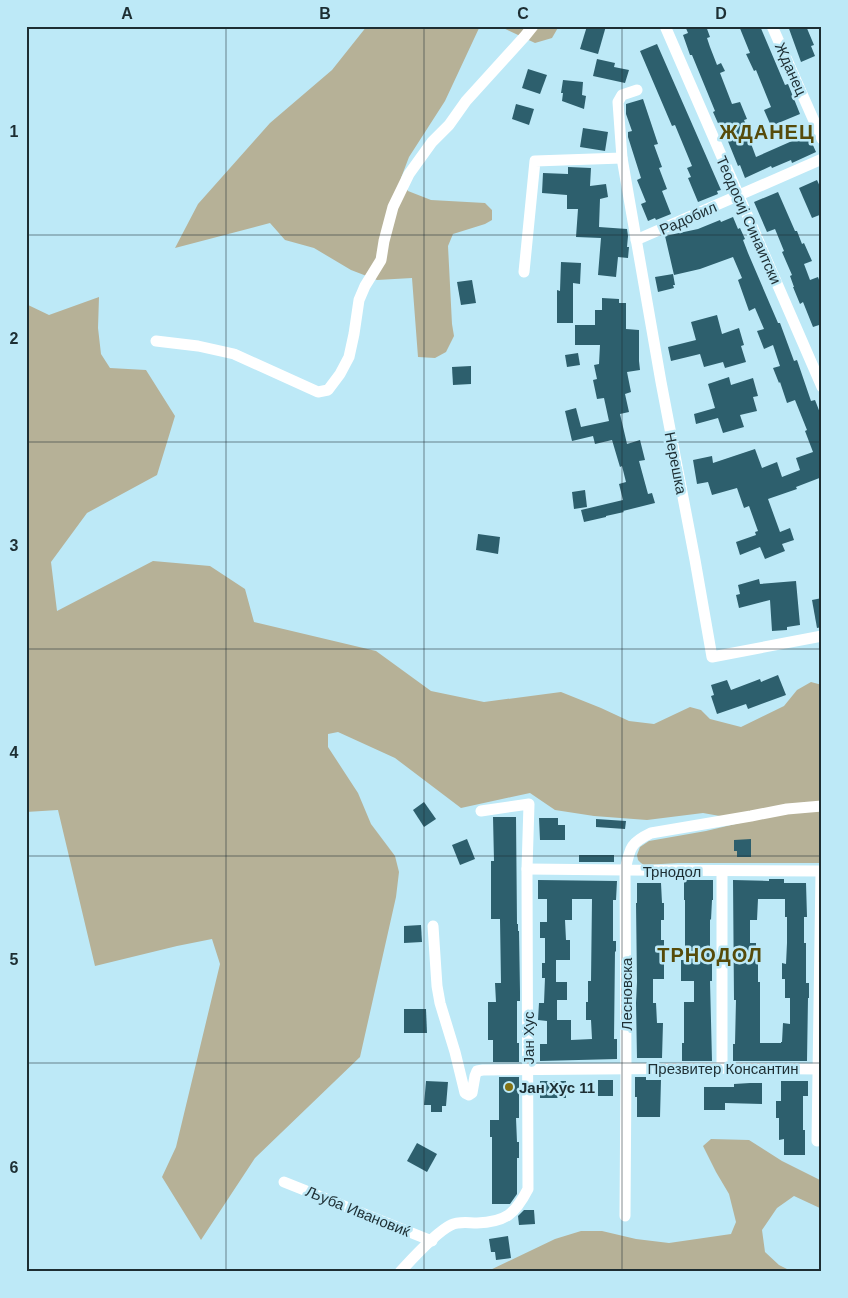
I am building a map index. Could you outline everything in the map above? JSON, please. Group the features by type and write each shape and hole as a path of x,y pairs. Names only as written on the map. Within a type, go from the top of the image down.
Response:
{"street":[{"path":"156,341 198,346 234,354 318,392 328,390 340,374 349,357 359,300 381,260 393,207 409,174 432,142 449,125 466,101 533,26"},
{"name":"Теодосиј Синаитски","path":"665,26 822,387"},
{"name":"Жданец","path":"772,26 822,139"},
{"name":"Нерешка","path":"637,90 622,95 618,102 622,158 712,658 822,636"},
{"path":"524,272 535,161 622,158"},
{"name":"Радобил","path":"636,240 822,159"},
{"name":"Јан Хус","path":"400,1272 450,1225 459,1222 479,1223 501,1219 520,1205 528,1189 527,869 529,804 481,811"},
{"name":"Трнодол","path":"821,871 625,870 630,851 637,840 650,833 752,816 787,808 822,806"},
{"path":"527,869 625,870"},
{"name":"Лесновска","path":"625,870 625,1216"},
{"path":"722,871 722,1068"},
{"path":"817,1141 821,871"},
{"name":"Презвитер Консантин","path":"433,926 440,1003 465,1093 469,1095 472,1093 475,1076 478,1071 483,1070 626,1068 819,1069"},
{"name":"Љуба Ивановиќ","path":"284,1182 432,1240"}],"shaded area":[{"path":"367,26 480,26 445,101 409,157 401,178 408,191 431,200 485,203 492,210 492,220 453,234 448,246 454,336 446,352 435,358 418,357 412,278 377,280 351,270 314,248 285,240 270,223 175,248 198,204 270,123 332,70"},
{"path":"499,26 559,26 552,38 535,43"},
{"path":"99,297 98,328 101,354 110,368 146,370 175,416 157,475 87,513 51,562 57,611 153,561 210,566 245,589 254,622 376,651 431,691 484,702 561,692 629,721 654,724 690,707 701,710 710,719 741,727 784,706 797,690 811,682 822,685 822,863 678,863 644,865 638,860 637,855 640,847 649,841 748,821 703,813 647,820 594,816 555,810 530,793 461,808 395,758 338,732 328,734 328,747 358,793 371,824 395,856 399,872 396,897 360,1057 255,1158 201,1240 162,1177 176,1147 220,964 212,939 95,966 58,810 26,812 26,304 49,315"},
{"path":"711,1139 749,1140 782,1161 822,1181 822,1209 794,1196 777,1208 762,1230 765,1252 779,1265 793,1272 486,1272 555,1239 581,1231 602,1231 636,1239 669,1243 731,1234 736,1222 729,1194 703,1146"}],"building":[{"path":"587,26 606,26 598,54 580,49"},
{"path":"685,26 706,26 710,37 707,38 717,65 721,63 725,71 720,73 732,104 740,102 747,119 744,120 749,132 747,133 756,157 808,134 816,152 792,163 791,160 772,168 771,166 745,178 723,129 721,130 692,55 690,55 683,35 688,33"},
{"path":"739,26 760,26 785,85 788,84 800,114 771,126 764,110 771,107 756,70 754,71 746,54 750,53"},
{"path":"788,26 806,26 814,45 811,46 815,56 801,62"},
{"path":"657,44 721,190 717,191 718,194 698,202 688,178 691,177 687,168 692,166 675,125 672,126 640,51"},
{"path":"597,59 615,63 614,67 629,70 625,83 593,76"},
{"path":"528,69 547,75 540,94 522,88"},
{"path":"563,80 583,82 582,95 586,96 584,109 562,101"},
{"path":"643,99 658,144 654,145 662,167 659,168 667,189 662,191 671,214 648,221 641,204 646,202 637,180 641,178 628,137 628,132 632,131 626,114 626,104"},
{"path":"516,104 534,109 529,125 512,119"},
{"path":"583,128 608,132 605,151 580,147"},
{"path":"568,167 591,168 590,186 606,184 608,197 600,199 599,227 627,229 628,258 618,257 616,277 598,275 601,238 576,237 578,209 567,209 567,195 542,193 543,173 568,174"},
{"path":"817,180 822,191 822,214 812,218 799,188"},
{"path":"778,192 795,231 797,231 802,244 804,243 812,261 804,264 810,280 818,277 822,288 822,324 813,327 803,302 800,304 793,287 790,276 792,275 775,229 767,232 754,202"},
{"path":"733,217 745,239 743,240 748,253 778,323 780,323 794,361 797,360 811,401 815,400 822,418 822,477 796,487 797,489 768,499 780,532 790,528 794,540 782,544 785,551 765,559 760,547 740,555 736,542 756,535 755,532 758,531 749,506 744,508 737,488 712,495 708,482 697,484 693,460 712,456 713,463 755,449 762,468 777,462 782,477 800,470 796,458 813,452 805,431 807,430 795,400 787,403 773,368 780,366 773,345 764,349 757,331 764,329 755,308 749,311 738,280 742,278 733,257 700,269 674,275 665,236 698,229"},
{"path":"561,262 581,263 580,284 573,283 573,323 557,323 557,290 560,291"},
{"path":"673,274 674,288 658,292 655,277"},
{"path":"472,280 476,303 461,305 457,282"},
{"path":"602,298 619,299 619,303 626,303 626,329 639,330 640,370 627,372 631,392 625,394 629,412 620,414 627,444 640,440 645,460 639,461 648,494 652,493 655,503 584,522 581,510 623,500 619,484 626,482 612,440 595,444 593,436 572,441 565,411 576,408 581,427 609,421 604,398 597,399 593,380 597,379 594,365 599,364 600,345 575,345 575,325 595,325 595,310 602,310"},
{"path":"717,315 722,334 739,328 744,345 741,346 746,362 725,368 723,362 704,367 700,354 671,361 668,347 696,340 691,322"},
{"path":"578,353 580,365 567,367 565,355"},
{"path":"471,366 471,384 453,385 452,367"},
{"path":"729,377 731,385 753,378 758,396 753,397 757,411 740,415 744,427 723,433 718,418 696,424 694,414 715,408 708,384"},
{"path":"585,490 587,507 574,509 572,492"},
{"path":"478,534 500,537 498,554 476,550"},
{"path":"759,579 760,584 796,581 800,625 787,627 787,630 772,631 770,600 739,608 736,595 740,594 738,585"},
{"path":"822,598 822,627 817,628 812,600"},
{"path":"778,675 786,695 748,709 746,704 717,714 711,696 714,695 711,685 727,680 731,690 760,679 761,682"},
{"path":"424,802 436,819 424,827 413,810"},
{"path":"493,817 516,817 520,992 520,1001 517,1001 519,1062 493,1062 493,1040 488,1040 488,1002 496,1002 495,983 501,983 500,919 491,919 491,861 494,861"},
{"path":"539,818 558,818 558,825 565,825 565,840 540,840"},
{"path":"596,819 626,821 625,829 596,827"},
{"path":"467,839 475,859 460,865 452,845"},
{"path":"751,839 751,857 737,857 737,851 734,851 734,840"},
{"path":"579,855 614,855 614,862 579,862"},
{"path":"769,879 784,879 784,883 806,883 807,917 804,917 804,943 806,943 806,983 809,983 807,1061 733,1061 736,1000 734,1000 733,880 769,881","holes":["758,899 785,899 787,943 786,964 782,963 782,979 785,979 785,998 790,998 790,1024 783,1023 781,1043 760,1043 760,982 758,982 758,963 756,963 756,943 750,943 750,920 757,920"]},
{"path":"538,880 617,881 616,900 613,900 613,941 616,941 614,1039 617,1039 617,1059 540,1061 540,1044 547,1044 547,1021 538,1020 539,1003 544,1003 545,978 542,978 542,963 545,963 545,938 540,938 540,922 547,922 547,899 538,899","holes":["572,899 592,899 591,981 588,981 588,1002 586,1002 586,1020 591,1020 592,1039 571,1040 571,1020 557,1020 557,1000 567,1000 567,982 556,982 556,960 570,960 570,940 566,940 565,920 572,920"]},
{"path":"684,880 713,880 713,900 710,919 712,1061 682,1061 684,1002 694,1002 694,981 681,981 681,960 685,960"},
{"path":"637,883 661,883 662,903 664,903 664,920 661,920 661,940 664,940 664,979 653,979 653,1003 656,1003 657,1023 663,1023 662,1058 637,1058"},
{"path":"421,925 422,942 404,943 404,926"},
{"path":"404,1009 426,1009 427,1033 404,1033"},
{"path":"499,1077 519,1077 519,1118 516,1118 517,1142 519,1142 517,1194 510,1204 492,1204 492,1137 490,1137 490,1120 499,1120"},
{"path":"635,1077 646,1077 646,1080 661,1080 660,1117 637,1117"},
{"path":"598,1080 613,1080 613,1096 598,1096"},
{"path":"426,1081 448,1082 446,1106 442,1106 442,1112 431,1112 431,1105 424,1105"},
{"path":"540,1081 566,1081 566,1098 540,1098"},
{"path":"781,1081 808,1081 808,1096 803,1096 805,1155 784,1155 784,1139 779,1140 779,1118 776,1118 776,1101 781,1101"},
{"path":"762,1083 762,1104 725,1103 725,1110 704,1110 704,1087 734,1087 734,1084"},
{"path":"417,1143 437,1154 427,1172 407,1161"},
{"path":"524,1210 534,1210 535,1224 519,1225 518,1216"},
{"path":"508,1236 511,1258 496,1260 495,1252 491,1252 489,1239"}],"place":[{"name":"Јан Хус 11","path":"509,1087"}],"district":[{"name":"ЖДАНЕЦ","path":"767,132"},
{"name":"ТРНОДОЛ","path":"710,955"}]}
